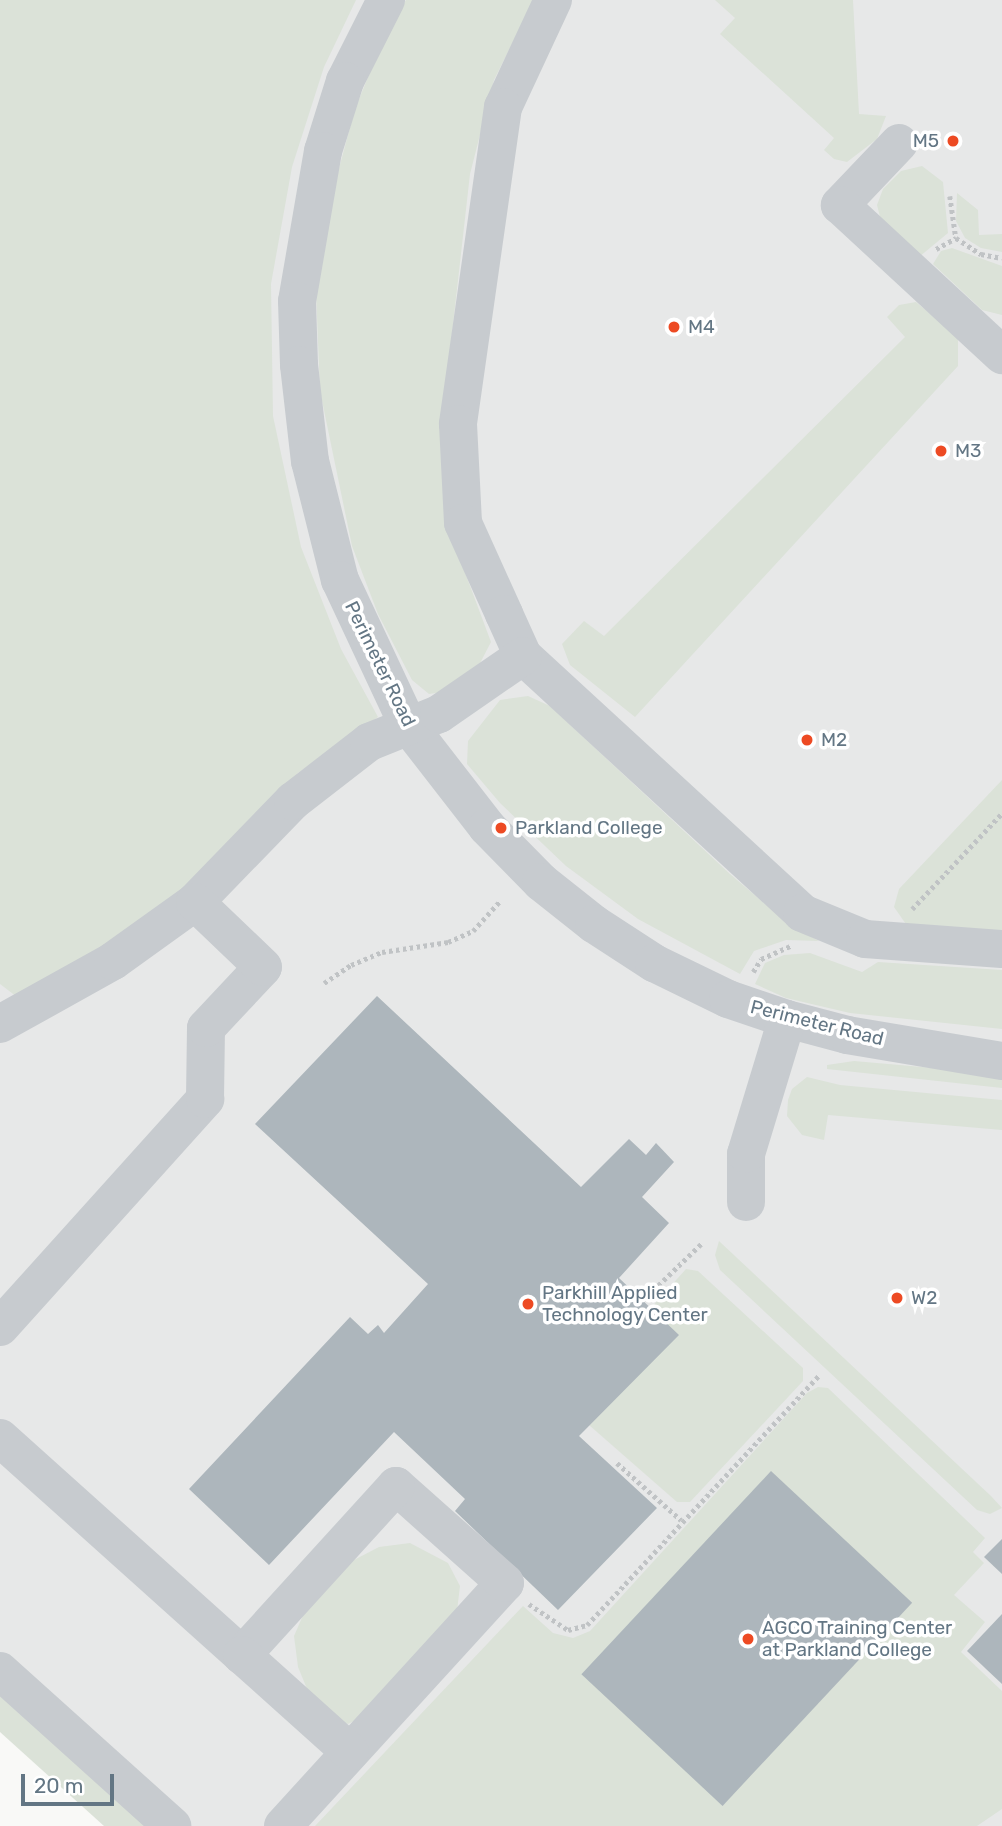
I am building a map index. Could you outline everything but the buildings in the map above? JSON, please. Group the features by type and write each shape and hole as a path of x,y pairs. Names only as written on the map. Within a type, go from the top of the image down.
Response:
{"street":[{"name":"Perimeter Road","path":"386,0 345,81 323,151 305,237 298,313 310,461 323,523 356,618 408,724 486,827 541,883 594,924 654,963 728,999 787,1019 847,1035 1002,1062"},
{"path":"553,0 503,107 458,424 463,523 523,656 802,913 865,939 1002,949"},
{"path":"899,143 840,205 1002,355"},
{"path":"0,1024 113,961 195,902 293,801 369,742 408,724 439,714 523,656"},
{"path":"0,1327 205,1099 206,1028 263,967 195,902"},
{"path":"746,1202 746,1154 787,1019"},
{"path":"0,1438 350,1752"},
{"path":"242,1655 396,1486 505,1583 283,1826"},
{"path":"0,1671 172,1826"}],"path":[{"path":"950,196 956,238 981,254 1002,258"},
{"path":"929,257 956,238"},
{"path":"908,913 1002,813"},
{"path":"324,983 351,965 382,952 418,950 473,931 499,902"},
{"path":"750,977 761,959 787,946 798,947"},
{"path":"643,1300 703,1242"},
{"path":"505,1583 551,1622 568,1630 587,1625 681,1520 820,1374"},
{"path":"617,1463 681,1520"}],"shaded area":[{"name":"Parkland College","path":"0,0 1002,0 1002,1826 191,1826 0,1656"},
{"path":"0,0 356,0 324,67 292,167 271,284 273,416 301,547 341,649 378,717 298,773 187,892 21,1000 0,984"},
{"path":"406,0 534,0 494,80 470,174 441,431 451,535 491,642 477,669 450,691 429,694 412,680 378,614 352,546 320,391 316,292 331,198 355,109 388,28"},
{"path":"715,0 853,0 859,114 886,116 877,139 847,162 834,159 824,150 834,138 720,34 735,18"},
{"path":"922,166 943,182 948,233 919,257 881,221 877,205 883,189 901,171"},
{"path":"957,193 978,210 979,235 1002,234 1002,252 981,248 965,238 956,221"},
{"path":"952,248 1002,266 1002,315 982,310 933,264 941,251"},
{"path":"916,302 958,337 958,366 635,717 570,665 562,644 584,621 604,636 905,337 887,317 899,305"},
{"path":"528,696 550,706 730,874 791,926 819,941 786,940 754,951 740,974 638,919 566,866 500,803 467,764 468,741 500,700"},
{"path":"1002,780 1002,932 908,927 894,907 899,889"},
{"path":"810,953 862,972 878,962 1002,970 1002,1029 850,1013 786,998 755,984 765,963 784,955"},
{"path":"854,1061 1002,1074 1002,1088 827,1069 827,1065"},
{"path":"807,1077 840,1085 1002,1100 1002,1130 828,1115 824,1140 802,1135 787,1116 788,1100 792,1089"},
{"path":"719,1241 1002,1508 990,1514 977,1510 720,1270 715,1255"},
{"path":"686,1269 698,1271 803,1368 803,1381 690,1502 677,1502 589,1425 651,1308"},
{"path":"818,1387 828,1388 985,1538 973,1552 984,1563 954,1595 985,1622 961,1652 1002,1691 1002,1809 977,1826 315,1826 523,1606 553,1633 573,1638 590,1631 807,1393"},
{"path":"410,1543 448,1563 460,1586 457,1611 366,1715 348,1724 317,1713 298,1667 294,1636 308,1604 352,1561 379,1547"},
{"path":"0,1689 149,1826 104,1826 0,1732"}],"place":[{"name":"M5","path":"953,141"},
{"name":"M4","path":"674,327"},
{"name":"M3","path":"941,451"},
{"name":"M2","path":"807,740"},
{"name":"Parkland College","path":"501,828"},
{"name":"W2","path":"897,1298"},
{"name":"Parkhill Applied Technology Center","path":"528,1304"},
{"name":"AGCO Training Center at Parkland College","path":"748,1639"}]}
